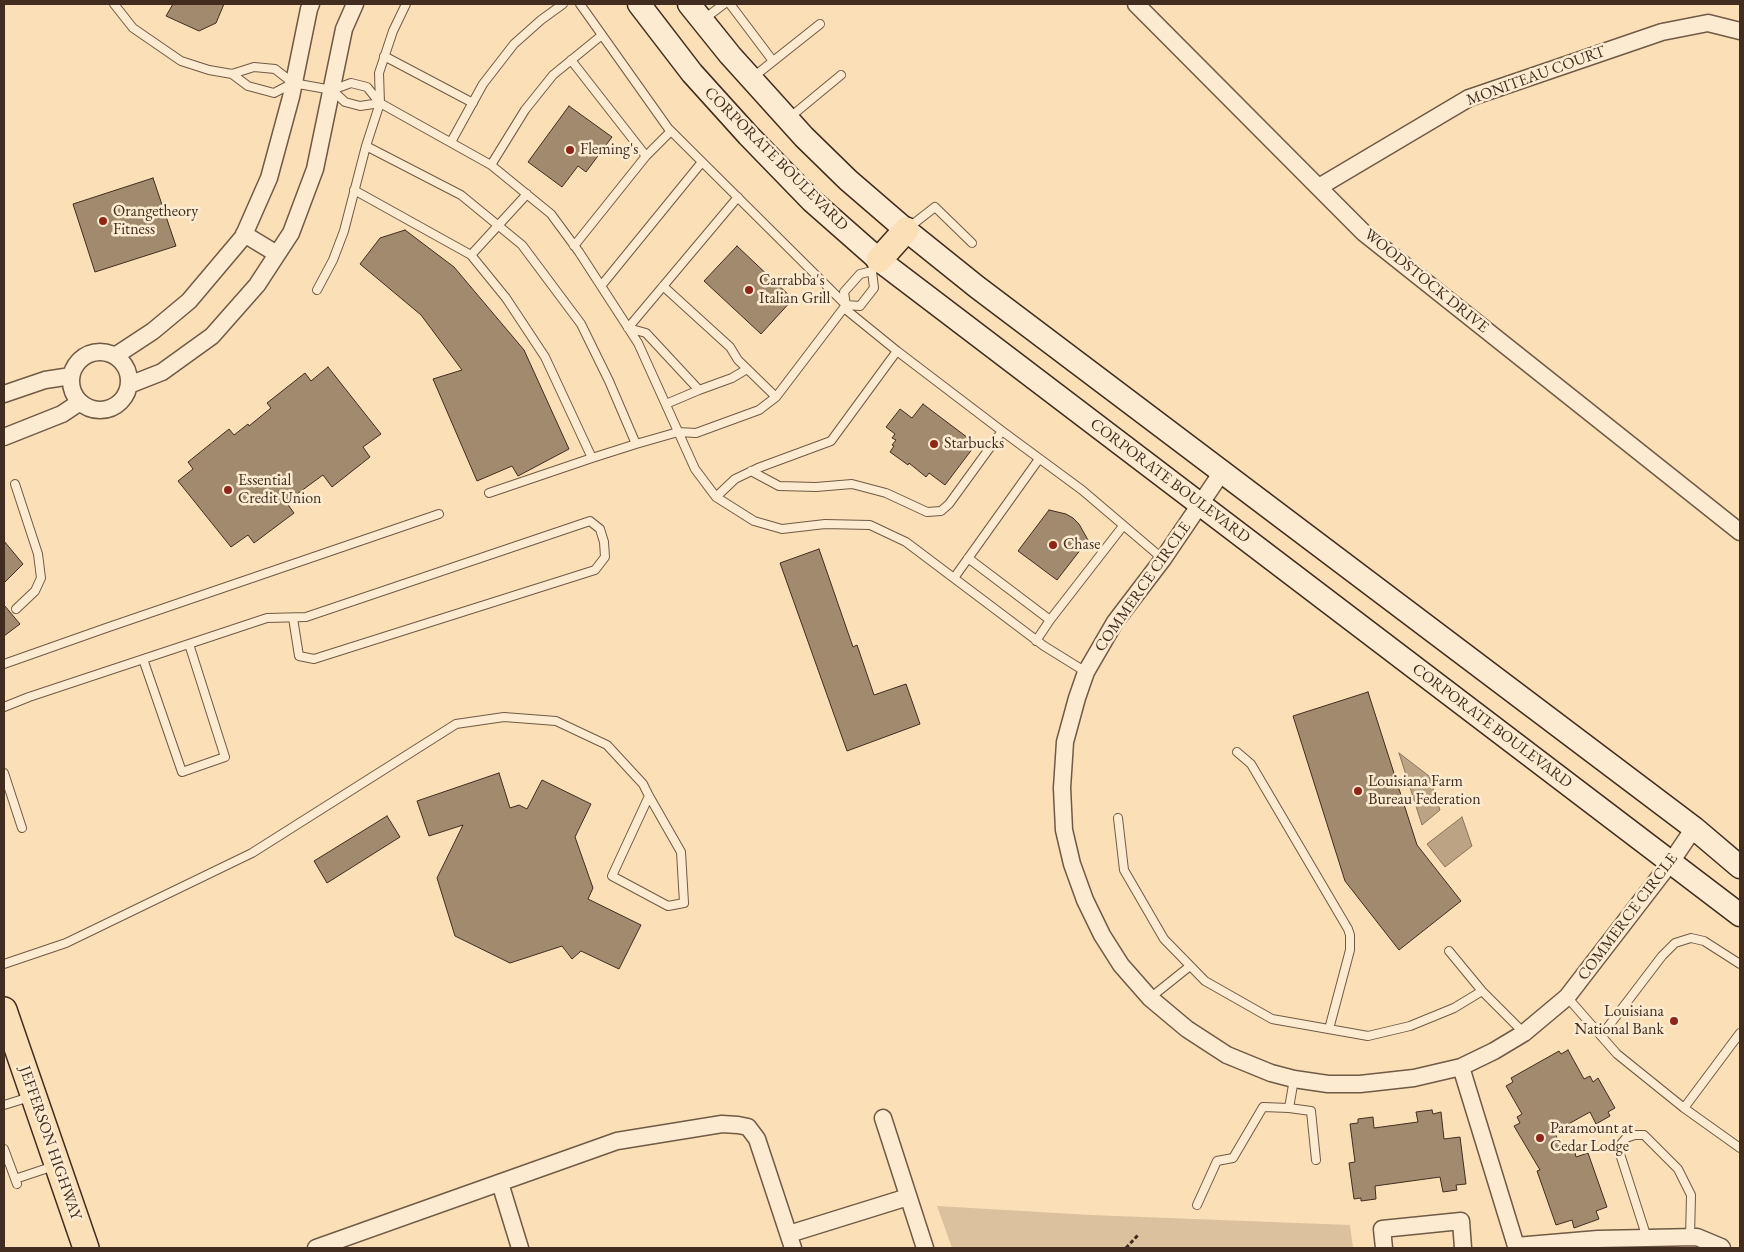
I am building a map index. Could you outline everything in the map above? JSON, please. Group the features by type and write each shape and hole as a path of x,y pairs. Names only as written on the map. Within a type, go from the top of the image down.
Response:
{"main road":[{"path":"875,266 906,230"},
{"name":"JEFFERSON HIGHWAY","path":"5,1017 86,1248"}],"street":[{"path":"115,356 153,331 189,301 244,234 269,178 294,83 311,4"},
{"path":"129,385 162,372 212,336 256,286 290,233 315,169 344,29 355,4"},
{"name":"CORPORATE BOULEVARD","path":"639,4 692,73 748,135 875,266 1201,505 1740,915"},
{"name":"WOODSTOCK DRIVE","path":"1136,4 1364,232 1740,532"},
{"path":"696,12 750,79 787,120 848,180 906,230 977,287 1694,828 1740,867"},
{"name":"MONITEAU COURT","path":"1319,187 1469,98 1662,32 1708,23 1740,31"},
{"path":"244,234 277,254"},
{"path":"93,352 104,352 115,356 127,368 129,377 129,385 123,399 116,406 106,410 97,410 80,402 74,394 71,385 71,376 75,365 83,357 93,352"},
{"path":"4,394 45,380 71,376"},
{"path":"4,437 62,414 80,402"},
{"name":"COMMERCE CIRCLE","path":"1222,472 1163,560 1115,622 1086,672 1074,706 1065,742 1062,788 1064,830 1072,864 1085,900 1102,935 1121,965 1150,998 1187,1029 1227,1056 1271,1074 1328,1084 1360,1084 1414,1078 1460,1067 1494,1051 1524,1033 1567,997 1671,862 1694,828"},
{"path":"1460,1067 1511,1247 1598,1239 1697,1238 1722,1248"},
{"path":"882,1118 925,1248"},
{"path":"316,1248 617,1141 722,1124 748,1127 757,1139 791,1241 908,1197"},
{"path":"500,1183 520,1248"},
{"path":"1384,1248 1382,1228 1460,1221 1463,1248"}],"lane":[{"path":"114,4 133,28 181,61 209,70 232,74 254,68 275,69 294,83 332,90 351,83 367,87 380,103 491,165 551,214 574,246 638,343 696,469 716,497 754,521 782,529 825,524 870,526 906,542 1036,641 1086,672"},
{"path":"317,290 333,260 344,231 366,146 380,103 379,73 393,31 406,4"},
{"path":"451,142 483,84 514,44 540,20 563,4"},
{"path":"580,4 671,131 845,306 897,351 1082,490 1163,560"},
{"path":"696,12 724,4"},
{"path":"730,4 773,61"},
{"path":"750,79 820,24"},
{"path":"491,165 525,110 553,75 602,35"},
{"path":"384,56 472,103"},
{"path":"571,60 646,156"},
{"path":"232,74 248,86 274,93 294,83"},
{"path":"787,120 841,75"},
{"path":"332,90 345,102 360,106 380,103"},
{"path":"574,246 646,156 671,131"},
{"path":"366,146 461,195 522,245 581,324 609,381 636,444"},
{"path":"601,286 702,162"},
{"path":"354,190 471,255 506,298 545,357 592,458"},
{"path":"471,255 527,194"},
{"path":"628,328 738,197"},
{"path":"906,230 935,208 972,244"},
{"path":"489,493 636,444 678,432 696,433 759,410 776,397 845,306 844,292 860,274 875,266"},
{"path":"845,306 860,306 874,288 875,266"},
{"path":"662,286 730,347 738,360 776,397"},
{"path":"628,328 646,333 699,390"},
{"path":"716,497 735,479 751,471 831,441 897,351"},
{"path":"666,404 732,378 747,369"},
{"path":"751,471 779,486 816,487 852,484 886,493 927,512 941,511 949,504 1002,431"},
{"path":"954,578 1039,459"},
{"path":"15,484 38,554 41,578 35,591 16,609"},
{"path":"4,664 438,514"},
{"path":"4,707 267,618 306,617 590,521 600,529 604,542 605,557 595,570 314,659 299,656 293,618"},
{"path":"1036,641 1050,620 1123,526"},
{"path":"968,558 1050,620"},
{"path":"143,659 182,772 225,757 189,644"},
{"path":"4,964 66,943 252,853 456,724 504,717 556,721 607,745 643,784 650,796 681,852 684,903 668,906 612,876 650,796"},
{"path":"1237,752 1251,764 1348,929 1350,950 1328,1029"},
{"path":"4,773 22,828"},
{"path":"1118,818 1124,870 1164,939 1205,981 1272,1019 1368,1036 1410,1026 1454,1008 1482,991"},
{"path":"1601,1036 1662,956 1675,943 1691,938 1704,940 1740,964"},
{"path":"1449,951 1482,991 1524,1033"},
{"path":"1150,998 1190,966"},
{"path":"1567,997 1617,1054 1684,1108 1740,1148"},
{"path":"1684,1108 1740,1033"},
{"path":"1289,1108 1294,1079"},
{"path":"4,1105 34,1096"},
{"path":"1197,1205 1217,1161 1233,1158 1263,1107 1311,1111 1316,1160"},
{"path":"1647,1238 1620,1154 1620,1145 1626,1138 1636,1135 1644,1135 1678,1169 1691,1195 1690,1238"},
{"path":"4,1149 16,1182 57,1165"}],"path":[{"path":"1126,1248 1138,1235"}],"shaded area":[{"path":"1399,753 1429,776 1440,810 1422,825"},
{"path":"1462,817 1472,846 1445,867 1427,844"},
{"path":"937,1206 1091,1215 1350,1225 1353,1248 952,1248"}],"building":[{"path":"173,4 224,4 216,23 199,31 166,16"},
{"name":"Fleming's","path":"569,106 612,137 586,172 578,166 562,187 528,162"},
{"path":"153,178 176,246 95,272 73,204"},
{"path":"405,230 454,267 524,350 569,449 518,476 512,466 477,481 433,379 462,370 421,315 360,264 380,238"},
{"name":"Carrabba's Italian Grill","path":"737,246 793,299 761,334 704,281"},
{"path":"328,367 381,434 363,447 370,457 332,487 323,475 286,502 294,513 254,543 248,535 231,547 178,481 193,469 188,462 229,429 234,435 248,424 249,426 271,408 267,403 305,373 311,381"},
{"name":"Starbucks","path":"923,404 976,444 945,485 929,473 926,477 909,463 908,465 890,452 896,440 892,438 895,434 886,427 900,409 912,418"},
{"name":"Chase","path":"1049,510 1066,514 1073,518 1079,524 1088,540 1057,580 1018,551"},
{"path":"4,541 23,564 4,583"},
{"path":"819,549 853,647 857,645 874,695 906,684 920,724 847,751 780,563"},
{"path":"4,605 20,624 4,636"},
{"name":"Louisiana Farm Bureau Federation","path":"1368,692 1417,845 1461,901 1399,950 1345,881 1293,716"},
{"path":"499,773 510,808 519,805 527,809 542,780 591,804 575,837 593,888 588,899 641,925 619,969 581,951 572,959 562,946 510,963 455,936 437,878 463,825 429,836 417,801"},
{"path":"387,816 400,837 327,883 314,861"},
{"name":"Paramount at Cedar Lodge","path":"1568,1050 1584,1079 1590,1076 1593,1082 1598,1078 1615,1108 1608,1112 1610,1116 1596,1124 1590,1112 1554,1132 1565,1152 1574,1149 1576,1157 1588,1153 1607,1207 1596,1211 1599,1219 1574,1228 1572,1220 1556,1225 1537,1171 1540,1170 1514,1126 1520,1123 1517,1117 1522,1114 1506,1086 1513,1082 1511,1078 1559,1051 1561,1054"},
{"path":"1432,1110 1433,1114 1441,1112 1444,1139 1460,1137 1466,1184 1456,1185 1457,1190 1443,1192 1440,1177 1375,1186 1376,1199 1361,1201 1361,1198 1354,1199 1349,1163 1355,1162 1350,1124 1358,1123 1358,1119 1373,1117 1374,1128 1418,1122 1416,1112"}],"place":[{"name":"Fleming's","path":"570,150"},
{"name":"Orangetheory Fitness","path":"103,221"},
{"name":"Carrabba's Italian Grill","path":"749,290"},
{"name":"Starbucks","path":"934,444"},
{"name":"Essential Credit Union","path":"228,490"},
{"name":"Chase","path":"1053,545"},
{"name":"Louisiana Farm Bureau Federation","path":"1358,791"},
{"name":"Louisiana National Bank","path":"1674,1021"},
{"name":"Paramount at Cedar Lodge","path":"1540,1138"}]}
